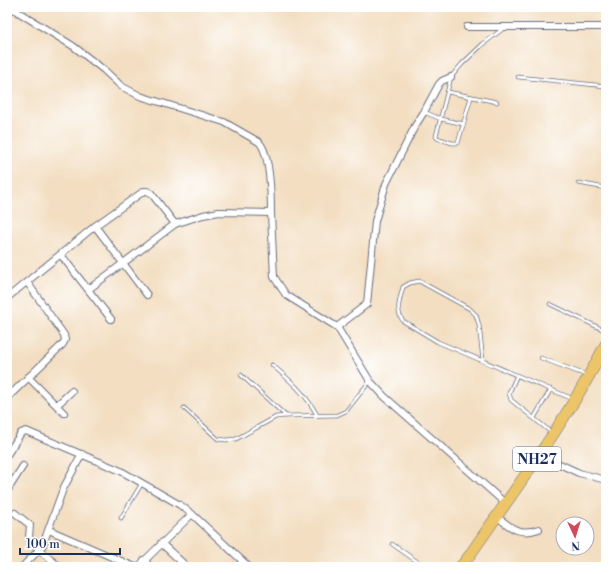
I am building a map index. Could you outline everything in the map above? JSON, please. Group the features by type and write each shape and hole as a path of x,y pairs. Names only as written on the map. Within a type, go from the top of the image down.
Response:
{"highway":[{"name":"NH27","path":"465,565 496,516 554,434 590,377 606,344"}],"street":[{"path":"10,7 73,46 104,70 121,86 140,96 224,122 259,142 263,146 270,184 274,277 286,295 337,327 370,381 385,397 505,503"},
{"path":"467,27 606,27"},
{"path":"337,327 367,304 375,221 386,184 415,126 439,84 451,77"},
{"path":"7,298 95,226 141,193 146,191 151,193 175,224"},
{"path":"89,289 175,224 203,215 219,212 271,213"},
{"path":"95,226 124,262 147,295"},
{"path":"61,255 111,319"},
{"path":"8,395 63,344 64,340 64,335 27,282"},
{"path":"28,377 64,413"},
{"path":"57,405 72,391"},
{"path":"7,455 21,433 26,431 121,471 192,514 249,567"},
{"path":"22,567 42,546 63,489 82,454"},
{"path":"540,455 579,473 606,480"},
{"path":"7,491 24,466"},
{"path":"15,513 30,525 29,537 39,550 60,567"},
{"path":"49,530 136,567 160,543 175,532 192,514"},
{"path":"496,516 513,529 523,532 532,532 539,529"},
{"path":"160,543 187,567"},
{"path":"144,560 151,567"},
{"path":"237,567 243,562"}],"lane":[{"path":"471,97 458,143 452,143 437,138 436,136 451,77 483,44 505,27"},
{"path":"518,77 606,86"},
{"path":"448,92 497,102"},
{"path":"424,112 441,119 464,124"},
{"path":"578,183 606,188"},
{"path":"483,360 480,325 476,315 470,309 419,281 410,283 403,287 398,309 403,321 438,342 575,400"},
{"path":"550,304 606,331"},
{"path":"541,358 590,377"},
{"path":"272,365 296,386 310,402 317,415"},
{"path":"241,375 286,416"},
{"path":"517,375 509,393 511,400 554,434"},
{"path":"184,408 218,438 226,440 236,439 276,418 286,416 337,415 346,411 370,381"},
{"path":"534,418 550,389"},
{"path":"121,518 142,483"},
{"path":"392,544 425,567"}]}
